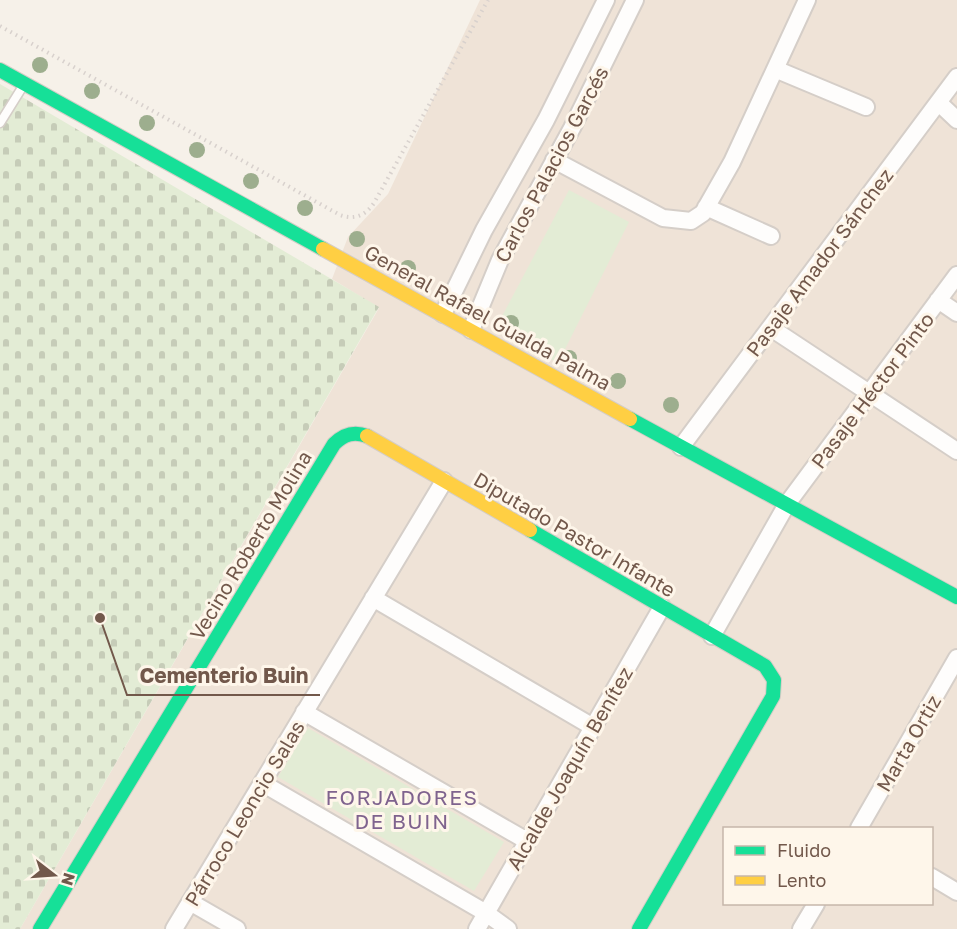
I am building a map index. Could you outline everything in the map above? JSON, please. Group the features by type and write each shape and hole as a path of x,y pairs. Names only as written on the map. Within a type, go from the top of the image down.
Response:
{"street":[{"name":"Carlos Palacios Garcés","path":"443,314 484,230 546,120 606,0"},
{"name":"Carlos Palacios Garcés","path":"471,330 500,260 598,78 635,0"},
{"path":"554,160 663,218 691,221 703,213 732,162 807,0"},
{"name":"General Rafael Gualda Palma","path":"0,69 681,447 957,597"},
{"path":"775,69 866,107"},
{"name":"Pasaje Amador Sánchez","path":"681,447 957,77"},
{"path":"939,103 957,120"},
{"path":"706,207 771,236"},
{"name":"Pasaje Héctor Pinto","path":"712,636 787,504 957,275"},
{"path":"938,300 957,313"},
{"path":"771,328 957,451"},
{"name":"Diputado Pastor Infante","path":"350,433 369,437 765,666 772,675 776,685 773,696 639,929"},
{"name":"Vecino Roberto Molina","path":"41,929 334,444 350,433"},
{"name":"Párroco Leoncio Salas","path":"174,929 444,481"},
{"path":"373,598 593,727"},
{"name":"Alcalde Joaquín Benítez","path":"477,929 662,607"},
{"name":"Marta Ortiz","path":"860,827 957,658"},
{"path":"304,712 527,841"},
{"path":"262,783 486,913 508,929"},
{"path":"933,878 957,892"},
{"path":"190,902 237,929"},
{"path":"801,929 815,905"}],"lane":[{"path":"0,123 24,83"}],"path":[{"path":"0,26 340,214 352,218 365,213 374,203 488,0"}],"shaded area":[{"path":"480,0 957,0 957,929 20,929 379,308 332,279 348,237 388,194"}],"green space":[{"path":"0,84 379,307 20,929 0,929"},
{"path":"569,190 629,222 558,363 504,334 499,322"},
{"path":"308,728 504,842 474,891 278,777"}],"traffic: fast":[{"path":"0,70 323,249"},
{"path":"630,419 957,597"},
{"path":"40,929 334,444 349,434 367,436"},
{"path":"530,530 765,666 774,680 773,696 639,929"}],"traffic: slow":[{"path":"323,249 630,419"},
{"path":"367,436 530,530"}],"place":[{"name":"Cementerio Buin","path":"100,618"}],"district":[{"name":"FORJADORES DE BUIN","path":"402,809"}]}
